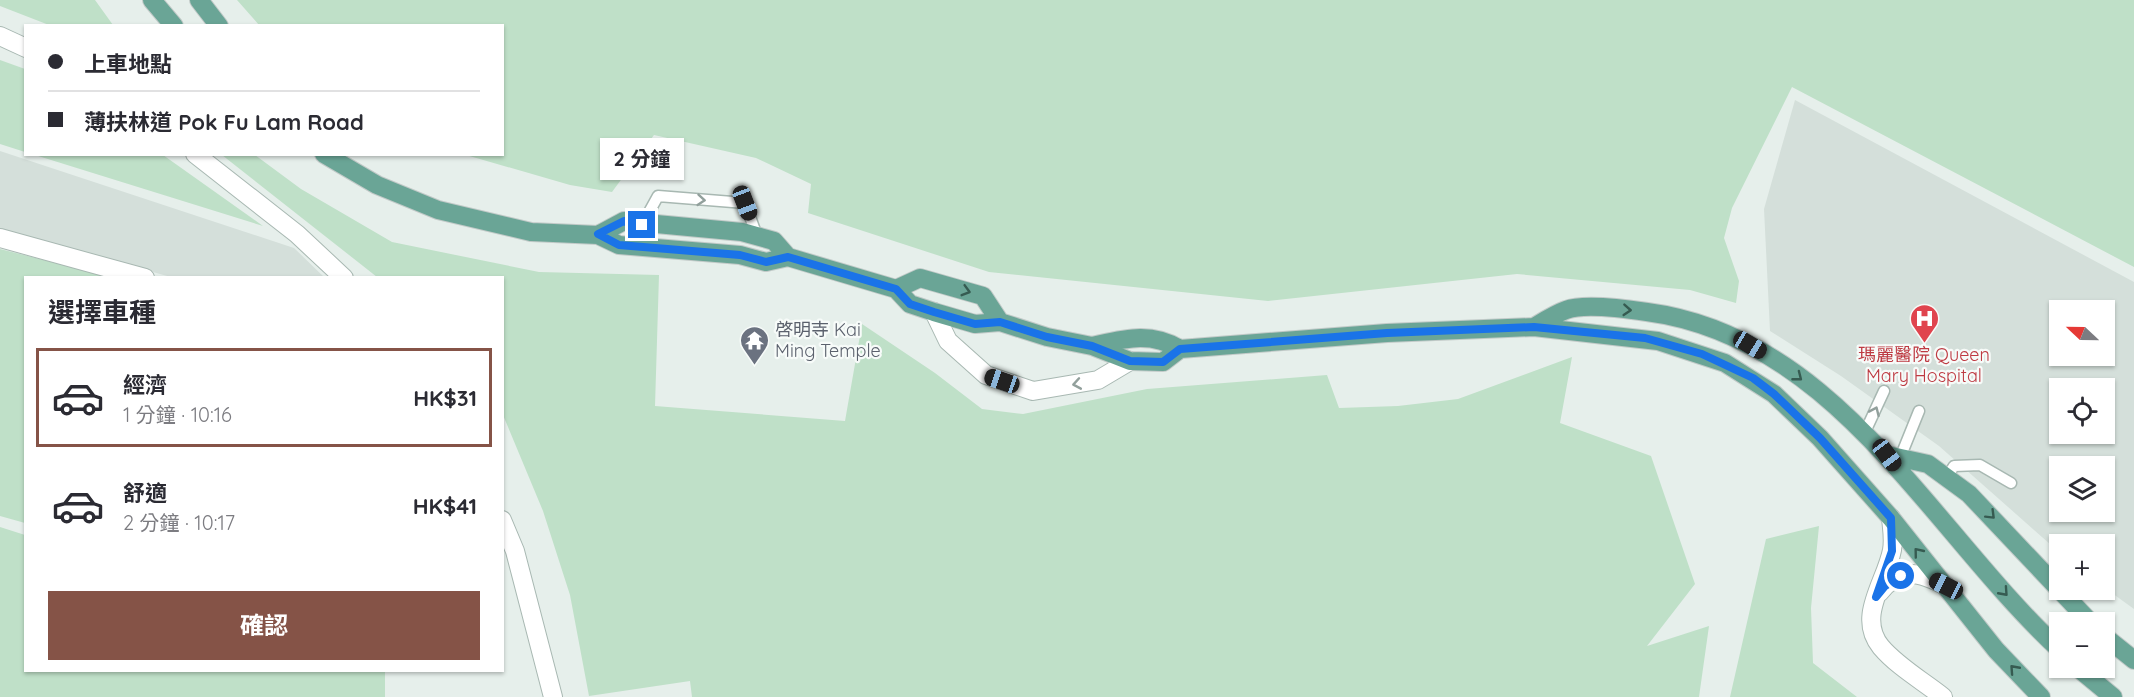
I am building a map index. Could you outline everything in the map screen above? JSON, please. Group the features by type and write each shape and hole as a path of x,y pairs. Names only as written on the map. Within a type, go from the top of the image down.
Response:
{"main road":[{"path":"152,0 172,24"},
{"path":"199,0 217,24"},
{"path":"327,156 377,185 438,210 531,232 598,234 619,245 740,255 766,262 788,257 896,289 910,304 934,312 975,324 1000,322 1047,337 1092,346 1130,361 1163,362 1180,349 1387,333 1534,327 1619,335 1670,343 1725,363 1753,378 1798,415 1891,518 2037,694"},
{"path":"598,234 624,221 642,225 742,232 774,240 788,257"},
{"path":"896,289 920,278 983,296 1000,322"},
{"path":"1534,327 1568,309 1629,310 1667,315 1700,323 1768,356 1796,375 1894,456 1926,504 2049,638"},
{"path":"1092,346 1134,337 1164,339 1180,349"},
{"path":"1894,456 1928,464 1947,477 1994,518 2081,612"},
{"path":"2115,645 2134,660"},
{"path":"2090,678 2113,697"}],"street":[{"path":"0,36 24,47"},
{"path":"198,156 297,234 342,276"},
{"path":"0,238 138,276"},
{"path":"934,312 948,341 986,375 1033,391 1098,380 1130,361"},
{"path":"1891,518 1892,551 1876,597 1871,616 1872,627 1880,646 1943,697"},
{"path":"504,525 515,551 553,697"},
{"path":"1876,597 1892,581 1913,573 1924,574 1946,586"}],"lane":[{"path":"642,225 658,196 745,203 757,236"},
{"path":"1865,432 1884,391"},
{"path":"1894,456 1920,411"},
{"path":"1947,477 1954,466 1980,465 2011,483"}],"shaded area":[{"name":"瑪麗醫院 Queen Mary Hospital","path":"1795,100 2134,282 2134,609 2115,595 2115,534 2049,534 2049,543 1939,446 1841,376 1770,331 1764,209"},
{"path":"0,151 294,248 323,276 167,276 0,230"}],"green space":[{"path":"0,0 95,0 112,24 46,24 0,6"},
{"path":"237,0 2134,0 2134,267 1792,87 1732,208 1724,238 1739,281 1736,303 1690,290 1517,274 1268,301 989,272 808,213 811,184 756,158 654,135 612,192 570,185 469,156 504,156 504,24 258,24"},
{"path":"0,60 24,69 24,152 0,144"},
{"path":"38,156 164,156 263,226"},
{"path":"223,156 256,156 301,189 392,242 539,272 659,275 655,406 845,421 862,324 935,373 982,409 1023,414 1147,389 1327,375 1339,408 1398,406 1458,399 1572,357 1560,423 1651,456 1695,584 1647,646 1709,626 1699,697 692,697 690,681 589,696 570,595 543,511 504,417 504,276 376,276"},
{"path":"0,249 107,276 24,276 24,523 0,516"},
{"path":"1819,526 1811,608 1813,663 1857,697 1730,697 1766,539"},
{"path":"0,527 24,535 24,672 385,672 385,697 0,697"}],"place":[{"name":"瑪麗醫院 Queen Mary Hospital","path":"1924,344"},
{"name":"啓明寺 Kai Ming Temple","path":"754,366"}],"route":[{"path":"642,225 624,221 598,234 619,245 740,255 766,262 788,257 896,289 910,304 934,312 975,324 1000,322 1047,337 1092,346 1130,361 1163,362 1180,349 1387,333 1534,327 1569,332 1612,334 1670,343 1725,363 1753,378 1798,415 1891,518 1894,536 1892,551 1876,597 1885,586 1901,576"}]}
